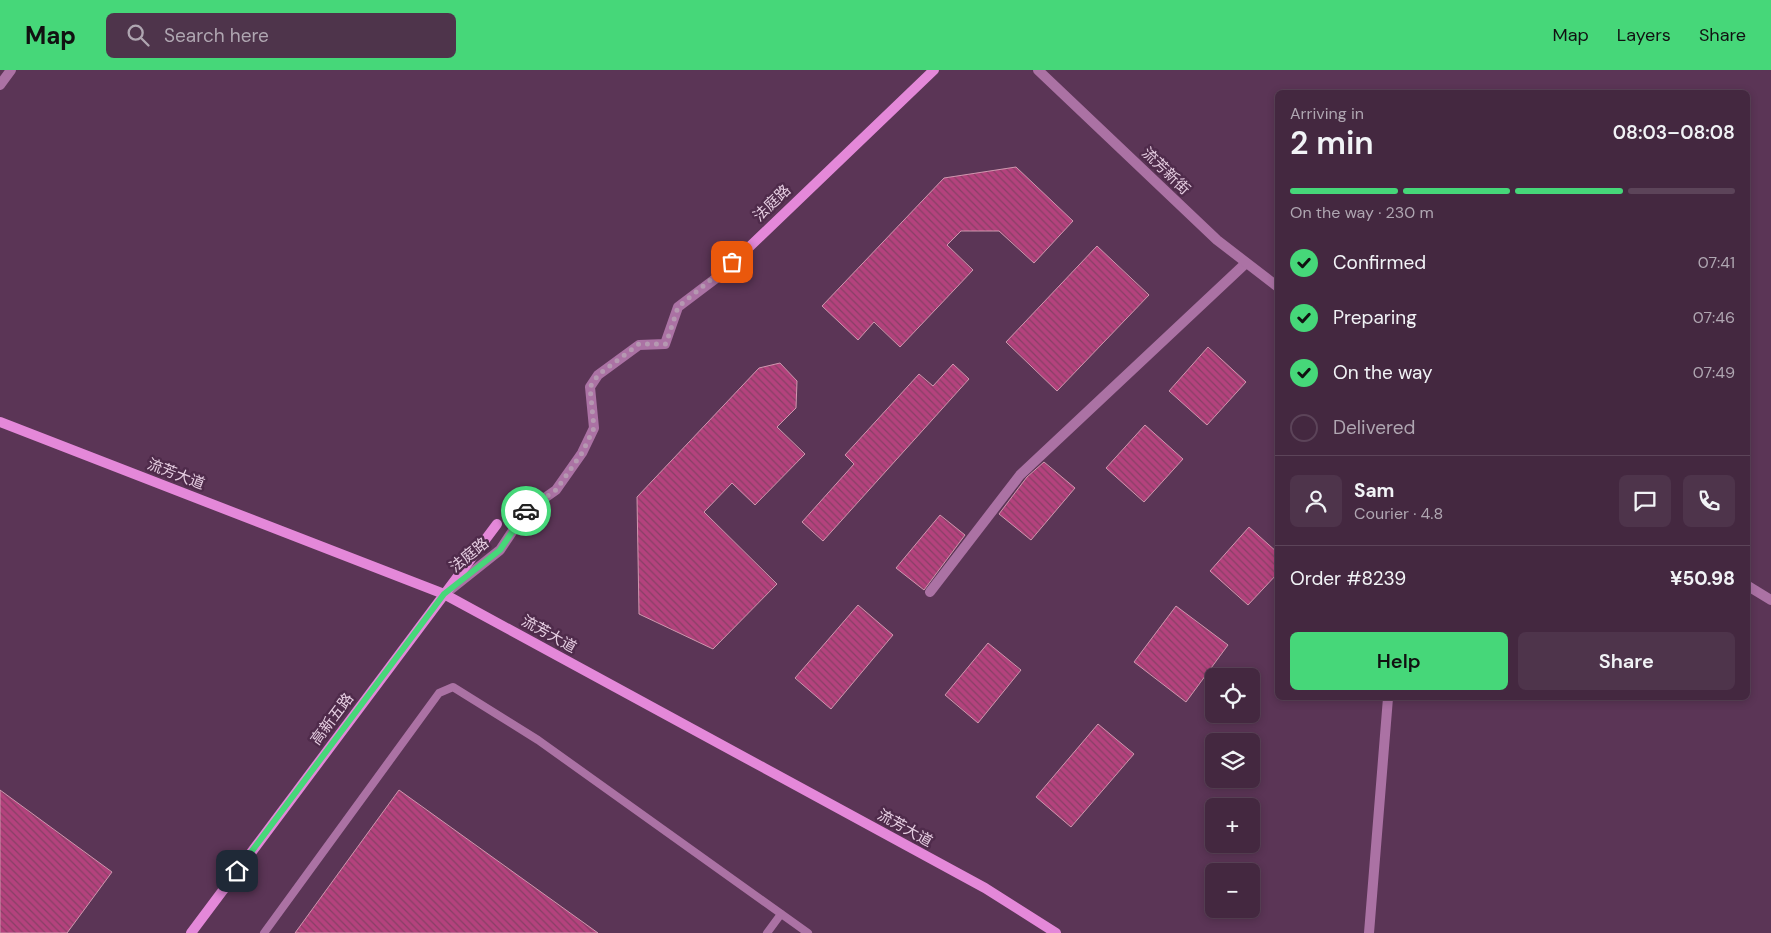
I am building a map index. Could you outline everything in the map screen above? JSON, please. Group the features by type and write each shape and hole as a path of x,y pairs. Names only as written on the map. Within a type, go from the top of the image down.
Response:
{"main road":[{"name":"法庭路","path":"718,276 934,70"},
{"name":"流芳大道","path":"0,422 444,594 985,888 1056,933"},
{"name":"高新五路","path":"191,933 497,524"}],"street":[{"path":"0,85 11,70"},
{"name":"流芳新街","path":"1038,70 1217,240 1275,285"},
{"path":"930,592 1020,475 1246,263"},
{"name":"法庭路","path":"444,594 500,550 526,511 556,490 582,453 594,428 590,387 598,375 639,344 666,344 678,307 718,276"},
{"path":"1750,587 1771,600"},
{"path":"1369,933 1388,700"}],"lane":[{"path":"264,933 439,692 453,687 538,740 808,933"},
{"path":"767,933 781,914"}],"building":[{"path":"1016,167 1073,221 1034,263 999,231 961,231 947,245 973,270 900,347 874,322 858,340 822,306 944,178"},
{"path":"1097,246 1149,295 1057,391 1006,342"},
{"path":"1208,347 1246,382 1207,425 1169,391"},
{"path":"780,363 797,381 796,408 777,427 805,454 755,505 732,483 704,512 777,584 713,649 639,614 637,497 759,368"},
{"path":"953,364 969,379 823,541 802,522 854,464 845,455 919,374 933,386"},
{"path":"1145,425 1183,459 1144,502 1106,468"},
{"path":"1044,462 1075,488 1031,540 999,514 1027,477"},
{"path":"940,515 965,535 924,590 896,568"},
{"path":"1249,527 1275,550 1275,576 1248,605 1210,571"},
{"path":"858,605 893,635 831,709 795,678"},
{"path":"1176,606 1228,645 1211,668 1205,668 1205,676 1186,702 1134,662"},
{"path":"988,643 1021,670 978,723 945,695"},
{"path":"1098,724 1134,754 1071,827 1036,797"},
{"path":"0,790 112,872 67,933 0,933"},
{"path":"399,790 598,933 295,933"}],"way so far":[{"path":"526,511 556,490 582,453 594,428 590,387 598,375 639,344 666,344 678,307 718,276 732,262"}],"route":[{"path":"237,871 444,594 500,550 526,511"}]}
